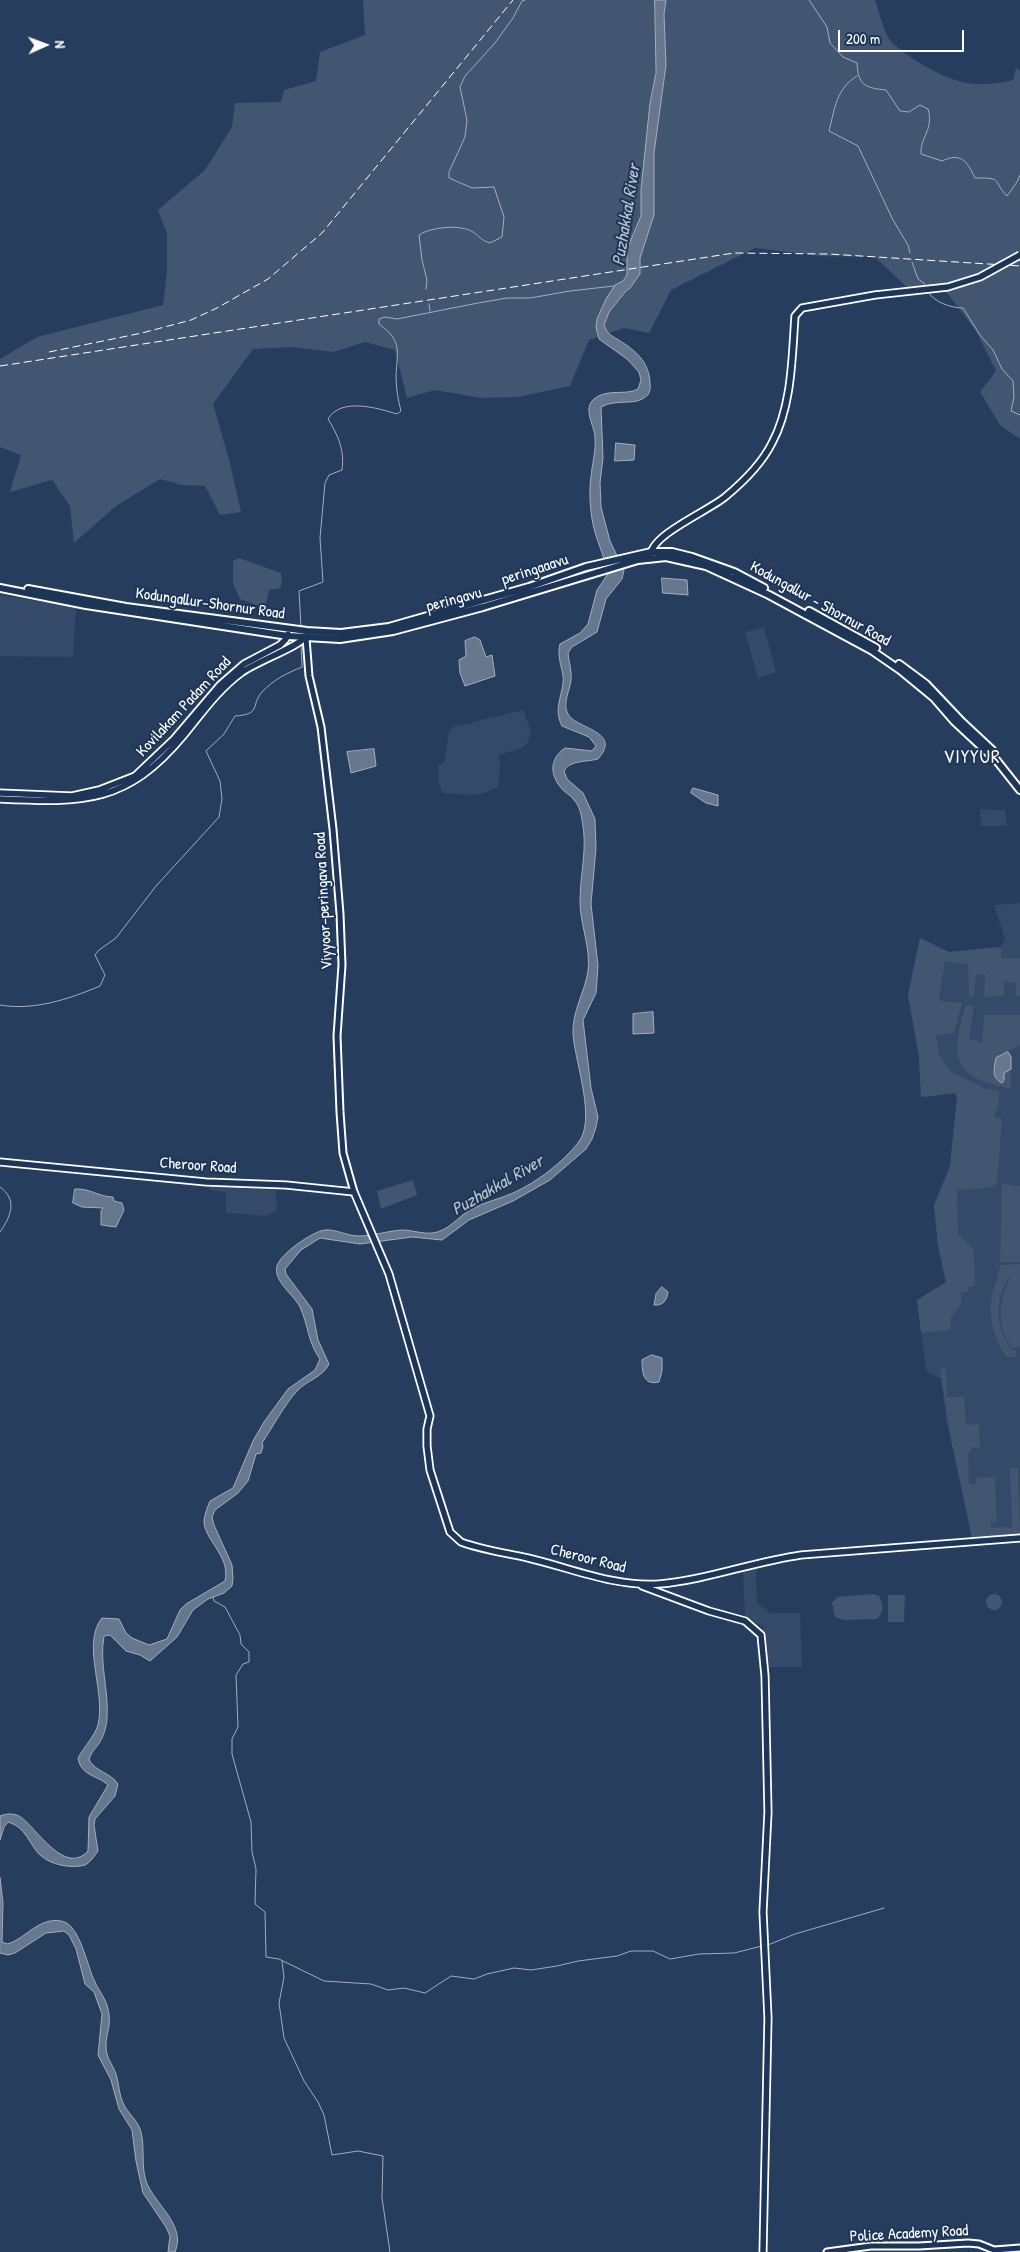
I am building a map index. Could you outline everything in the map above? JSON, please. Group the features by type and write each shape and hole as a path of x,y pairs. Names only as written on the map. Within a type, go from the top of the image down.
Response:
{"main road":[{"path":"651,554 660,539 724,498 769,449 778,427 790,386 795,316 798,311 802,308 875,295 948,287 980,277 1020,256"},
{"name":"Kodungallur - Shornur Road","path":"604,566 623,559 651,554 679,553 734,572 870,644 926,684 999,758 1020,783"},
{"name":"Kodungallur - Shornur Road","path":"651,554 678,558 723,573 769,595 871,650 900,670 934,698 997,761 1020,790"},
{"name":"peringaaavu","path":"417,618 604,566"},
{"name":"peringavu","path":"303,636 340,638 382,634 483,607 604,566"},
{"name":"Kodungallur-Shornur Road","path":"0,584 303,636 365,631 417,618"},
{"name":"Kodungallur-Shornur Road","path":"0,588 86,605 288,632"},
{"name":"Kovilakam Padam Road","path":"0,794 72,796 99,790 135,776 168,746 202,704 230,675 244,664 280,645 288,632"},
{"name":"Kovilakam Padam Road","path":"0,799 73,801 101,795 133,783 155,766 183,737 214,698 241,672 303,636"},
{"name":"Cheroor Road","path":"0,1162 206,1182 286,1185 354,1192 389,1274 430,1416 427,1429 430,1470 450,1532 455,1539 468,1545 529,1558 611,1580 638,1584 665,1583 694,1578 772,1559 801,1555 1020,1538"},
{"path":"638,1584 709,1611 745,1621 761,1635 765,1676 768,1812 763,1912 768,2018 763,2252"}],"street":[{"name":"Viyyoor-peringava Road","path":"303,636 309,676 321,727 334,837 342,966 336,1036 340,1112 343,1153 354,1192"},
{"name":"Police Academy Road","path":"827,2252 871,2246 968,2243 979,2244 994,2250 1020,2248"}],"shaded area":[{"path":"363,0 875,0 884,28 893,43 901,51 936,72 967,83 990,84 1013,80 1016,68 1020,71 1020,439 1000,425 980,392 996,371 976,331 944,289 913,293 875,257 821,256 755,248 671,290 649,333 624,328 589,340 570,386 518,397 481,398 435,390 407,398 395,350 365,342 333,352 293,347 253,349 213,404 230,463 241,512 220,515 205,486 182,485 160,479 116,506 74,543 70,506 52,480 10,492 21,455 0,447 0,359 37,337 163,305 167,272 167,234 158,210 205,170 232,127 235,103 281,102 284,90 316,81 320,52 365,35"},
{"path":"655,0 666,0 664,14 666,65 654,153 654,215 640,258 640,274 609,312 604,325 609,333 630,347 644,362 649,375 650,388 649,393 638,401 612,403 601,407 603,458 600,483 601,507 610,541 624,570 622,579 606,599 597,632 572,647 568,653 571,677 566,710 573,719 602,736 605,742 604,750 598,759 574,763 566,767 564,771 567,779 583,793 595,819 596,848 591,904 598,966 596,993 583,1020 591,1088 598,1117 596,1127 586,1149 550,1180 513,1201 469,1220 442,1240 412,1237 360,1244 320,1238 301,1250 285,1269 286,1274 312,1309 318,1340 329,1364 322,1373 301,1387 292,1396 262,1443 261,1453 256,1454 248,1481 238,1493 215,1510 212,1517 214,1525 232,1565 232,1586 224,1593 208,1599 193,1610 177,1637 150,1661 140,1655 126,1651 110,1635 104,1636 103,1656 107,1720 102,1738 89,1760 95,1767 112,1777 118,1784 115,1796 95,1819 94,1825 98,1851 92,1859 85,1865 79,1866 55,1864 40,1855 23,1832 14,1824 8,1822 4,1827 0,1840 0,1816 11,1814 20,1816 52,1848 70,1858 79,1857 88,1851 89,1817 108,1785 86,1772 78,1758 94,1734 100,1712 94,1654 96,1629 102,1618 119,1619 126,1633 132,1638 149,1645 167,1639 180,1610 186,1604 225,1581 226,1572 224,1564 205,1527 204,1517 210,1501 233,1488 253,1441 264,1422 288,1389 315,1370 320,1359 313,1347 300,1307 278,1277 277,1266 279,1261 298,1244 313,1234 325,1230 359,1236 402,1230 428,1233 443,1230 472,1209 522,1189 540,1178 571,1151 583,1133 586,1120 585,1106 573,1026 589,962 580,902 584,830 576,802 559,786 553,769 556,758 565,748 592,751 596,746 589,737 562,726 559,719 558,706 563,675 559,652 560,644 580,633 588,624 597,590 608,574 591,514 590,487 595,443 589,408 594,399 599,396 638,389 641,380 639,372 627,359 599,339 596,327 597,319 606,299 615,285 623,281 627,275 627,249 641,216 641,190 650,103 656,73"},
{"path":"616,443 635,445 634,460 615,461"},
{"path":"239,558 281,573 282,583 280,588 269,590 265,608 240,599 233,583 233,561"},
{"path":"662,578 687,580 688,595 663,593"},
{"path":"0,595 76,607 73,657 0,656"},
{"path":"764,627 776,672 758,678 745,632"},
{"path":"475,637 480,640 486,657 492,655 495,676 465,686 460,673 459,660 466,656 465,641"},
{"path":"523,710 531,731 528,742 522,748 499,755 498,787 484,793 471,795 443,793 439,784 438,765 444,763 449,731 453,727"},
{"path":"374,749 376,766 351,773 347,752"},
{"path":"693,788 718,795 718,806 706,803 691,793"},
{"path":"980,809 1005,810 1007,826 981,826"},
{"path":"1020,903 1020,1535 972,1538 960,1472 947,1425 941,1379 930,1374 926,1369 917,1300 946,1282 938,1246 934,1205 950,1166 957,1097 955,1093 921,1096 919,1057 908,995 920,938 949,952 1001,947 1005,939 994,905"},
{"path":"920,938 949,952 1001,947 1001,958 1020,958 1020,996 1016,996 1016,983 1004,981 1004,996 984,997 985,974 976,975 974,995 969,996 968,964 945,961 939,1000 962,1003 954,1033 936,1036 939,1054 952,1073 984,1088 999,1091 999,1103 994,1117 1002,1119 997,1184 988,1188 957,1190 958,1234 974,1250 975,1286 968,1287 968,1292 961,1293 961,1304 951,1317 950,1330 921,1333 917,1300 946,1282 938,1246 934,1205 950,1166 957,1097 955,1093 921,1096 919,1057 908,995"},
{"path":"965,1006 974,1006 969,1039 982,1043 984,1015 1020,1015 1020,1045 996,1058 1004,1073 1011,1069 1011,1089 977,1078 966,1071 960,1063 958,1040"},
{"path":"653,1012 654,1033 633,1034 633,1014"},
{"path":"1008,1052 1011,1057 1011,1069 1004,1073 1002,1083 995,1076 996,1058"},
{"path":"413,1180 417,1195 381,1209 377,1191"},
{"path":"209,1184 276,1190 277,1211 266,1216 226,1213 226,1192 209,1190"},
{"path":"1002,1184 1020,1186 1020,1262 1000,1262"},
{"path":"75,1189 113,1197 114,1201 122,1203 124,1210 116,1227 101,1225 101,1211 103,1208 82,1207 73,1203"},
{"path":"1020,1264 1020,1347 1012,1348 1003,1331 1001,1322 1001,1305 1009,1277 1004,1286 999,1304 1002,1333 1012,1350 1016,1350 1016,1357 1007,1357 995,1336 993,1328 992,1296 1000,1265"},
{"path":"662,1287 668,1292 667,1298 664,1302 654,1305 656,1294"},
{"path":"652,1355 662,1358 662,1371 659,1382 654,1383 644,1377 642,1369 642,1360"},
{"path":"940,1369 946,1369 947,1397 964,1397 966,1425 979,1424 980,1447 971,1448 971,1452 968,1452 969,1484 977,1484 976,1478 995,1477 997,1522 991,1522 991,1528 1012,1527 1010,1468 1018,1468 1020,1535 972,1538 951,1440"},
{"path":"756,1566 757,1603 771,1613 800,1613 802,1667 765,1667 763,1627 745,1617 743,1568"},
{"path":"873,1594 879,1596 882,1602 882,1611 877,1619 844,1620 835,1617 832,1603 837,1597"},
{"path":"994,1594 1000,1596 1002,1602 1000,1608 994,1610 988,1608 986,1602 988,1596"},
{"path":"888,1595 905,1595 904,1622 888,1622"},
{"path":"0,1878 3,1903 2,1942 7,1944 39,1925 53,1921 61,1921 68,1924 78,1937 92,1975 107,2005 109,2025 106,2041 107,2054 116,2074 123,2103 138,2124 141,2132 146,2181 177,2233 178,2242 175,2252 168,2252 170,2236 143,2193 132,2130 119,2109 111,2080 98,2055 102,2014 94,1992 85,1984 76,1949 69,1935 64,1931 46,1933 15,1953 8,1955 0,1953"}],"waterway":[{"path":"426,289 427,280 419,235 431,230 454,227 473,232 490,243 502,237 504,217 494,187 472,188 449,178 449,172 465,137 467,120 460,87 465,76 495,43 513,18 522,1 525,0"},
{"path":"809,0 827,27 830,43 843,57 857,63 859,76 864,84 886,90 900,111 909,112 920,105 928,109 929,122 921,154 942,161 954,157 959,158 966,163 975,178 994,179 1007,196 1020,175"},
{"path":"857,76 840,93 829,131 858,146 893,220 908,245 910,253"},
{"path":"912,262 918,279 925,284"},
{"path":"301,627 299,591 323,582 320,538 325,483 329,475 342,470 343,463 340,443 328,419 334,412 350,406 370,407 397,414 401,411 396,385 397,347 392,336 379,324 379,319 385,317 397,319 507,298 530,298 614,286"},
{"path":"928,292 944,304 963,308 980,335 993,350 1002,369 1013,381 1014,397 1011,411 1020,415"},
{"path":"429,304 430,311"},
{"path":"0,1005 26,1006 51,1003 100,986 105,975 95,955 116,938 156,886 219,817 222,799 220,781 206,751 224,734 235,716 249,713 254,709 259,697 266,688 280,677 302,667 301,644"},
{"path":"0,1187 6,1192 11,1203 10,1214 0,1232"},
{"path":"213,1597 214,1601 225,1607 240,1635 241,1644 249,1652 249,1662 243,1664 236,1675 238,1727 232,1739 232,1754 251,1822 252,1852 256,1869 255,1904 265,1912 266,1957 279,1959 324,1981 371,1984 388,1990 404,1988 425,1993 451,1976 474,1979 514,1968 531,1970 617,1956 631,1951 653,1951 670,1959 699,1954 734,1953 762,1946"},
{"path":"768,1945 795,1934 884,1908"},
{"path":"282,1961 284,1977 279,2003 284,2038 304,2081 324,2115 332,2155 358,2151 383,2156 382,2198 390,2252"}],"railway":[{"path":"49,352 142,333 191,320 217,308 268,279 322,233 513,0"},
{"path":"0,366 734,253 829,254 1020,266"}],"district":[{"name":"VIYYUR","path":"972,758"}],"water label":[{"name":"Puzhakkal River","path":"627,215"},
{"name":"Puzhakkal River","path":"498,1186"}]}
